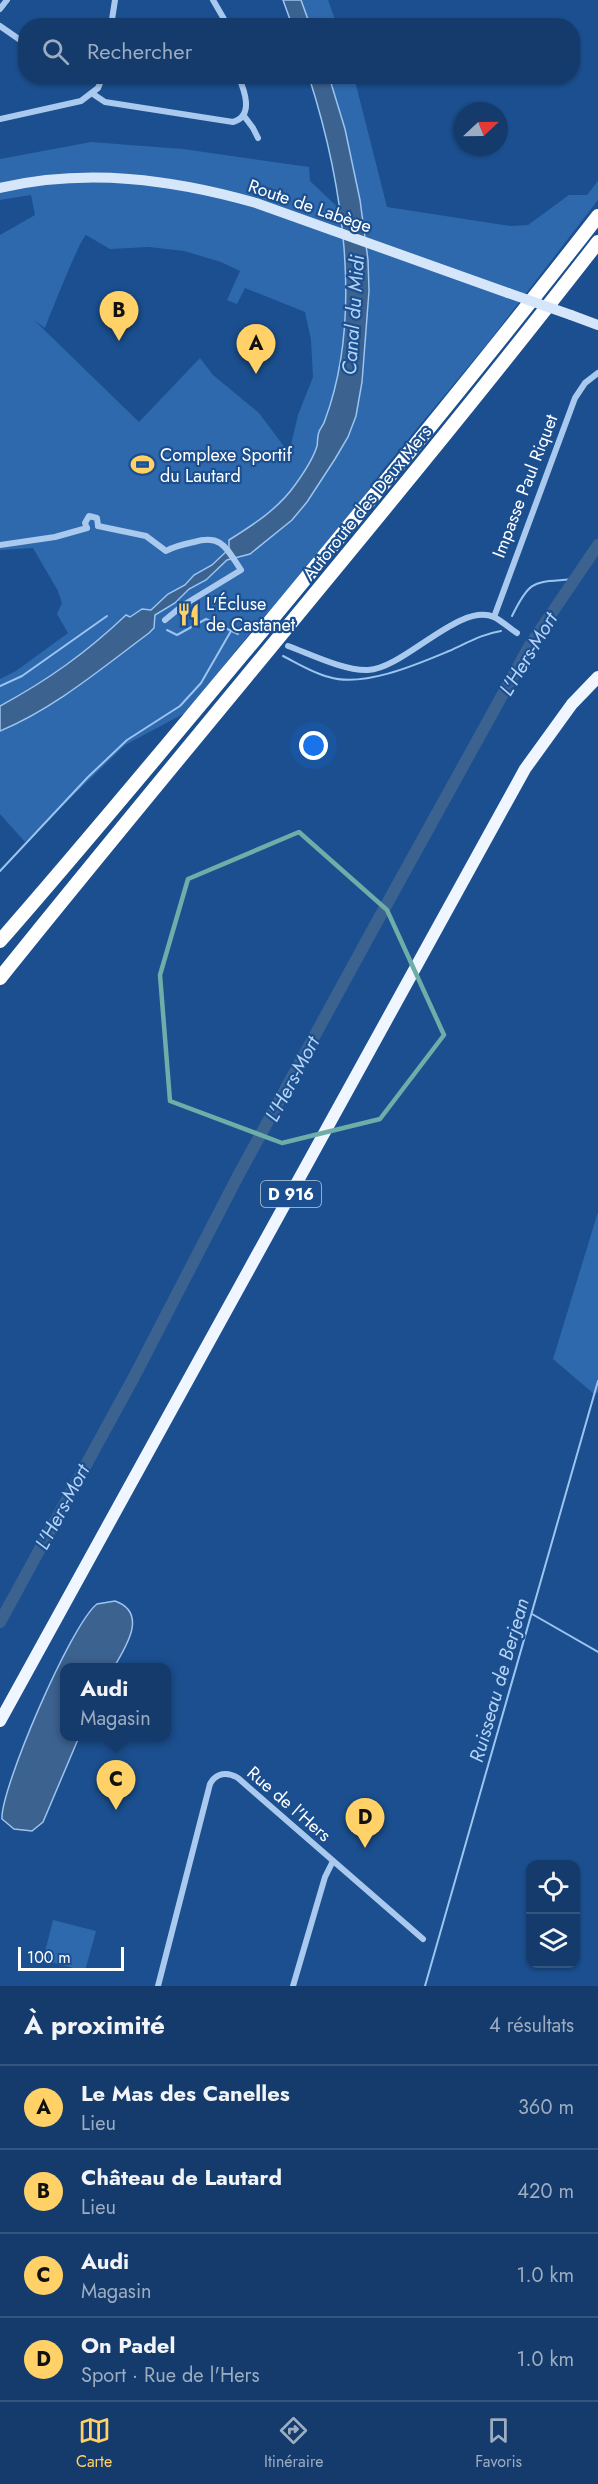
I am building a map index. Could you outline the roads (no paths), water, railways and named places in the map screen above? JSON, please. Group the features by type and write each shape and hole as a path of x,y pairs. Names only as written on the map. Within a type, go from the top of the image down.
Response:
{"highway":[{"name":"Autoroute des Deux Mers","path":"0,941 100,827 351,526 598,216"},
{"name":"Autoroute des Deux Mers","path":"0,978 113,837 424,463 598,242"}],"main road":[{"name":"D 916","path":"0,1721 525,769 572,704 598,677"}],"street":[{"path":"0,9 7,0"},
{"path":"112,18 115,0"},
{"path":"213,0 223,18"},
{"path":"0,26 18,38"},
{"path":"0,119 81,101 93,94 100,84"},
{"path":"93,94 105,102 233,122 244,116 246,111 242,84"},
{"path":"244,116 254,128 258,138"},
{"name":"Route de Labège","path":"0,188 68,178 138,179 214,191 327,228 598,325"},
{"name":"Impasse Paul Riquet","path":"494,617 574,398 585,382 598,373"},
{"path":"87,528 85,523 89,516 97,518 98,526"},
{"path":"0,545 55,537 87,528 93,530 98,526"},
{"path":"98,526 146,536 166,551 208,538 217,540 234,560 241,570 182,606 165,620"},
{"path":"288,646 342,665 368,670 386,666 460,621 479,616 494,617 517,633"},
{"name":"Rue de l'Hers","path":"158,1986 210,1784 218,1775 226,1773 238,1778 423,1939"},
{"path":"293,1986 325,1877 333,1861"}],"water":[{"path":"283,0 301,0 307,18 289,18"},
{"name":"Canal du Midi","path":"311,84 331,84 345,129 360,200 368,260 369,291 362,382 356,416 348,437 307,502 292,520 250,554 227,560 206,580 189,589 175,603 155,615 154,628 149,633 78,686 40,711 0,731 0,706 66,665 126,615 130,617 142,609 151,610 168,594 185,585 194,575 212,565 229,549 229,540 281,502 298,481 313,456 337,379 344,337 346,292 339,203 321,117"},
{"path":"115,1601 131,1614 133,1622 131,1631 116,1663 60,1663 85,1618 97,1604"},
{"path":"60,1663 60,1741 77,1741 43,1822 32,1831 14,1829 2,1819 4,1802 24,1744"}],"waterway":[{"name":"L'Hers-Mort","path":"0,1622 134,1377 238,1176 530,645 598,545"},
{"path":"512,616 524,594 535,584 575,579"},
{"path":"0,686 22,676 107,616"},
{"path":"167,630 177,635 206,619 238,634"},
{"path":"0,871 88,777 127,740 180,706 201,683 231,631"},
{"path":"283,656 323,675 343,680 358,679 406,668 501,631"},
{"name":"Ruisseau de Berjean","path":"425,1986 598,1381"},
{"path":"532,1614 598,1652"}],"place":[{"name":"Château de Lautard","path":"119,341"},
{"name":"Le Mas des Canelles","path":"256,374"},
{"name":"Complexe Sportif du Lautard","path":"142,465"},
{"name":"L'Écluse de Castanet","path":"188,614"},
{"name":"Audi","path":"116,1810"},
{"name":"On Padel","path":"365,1848"}]}
